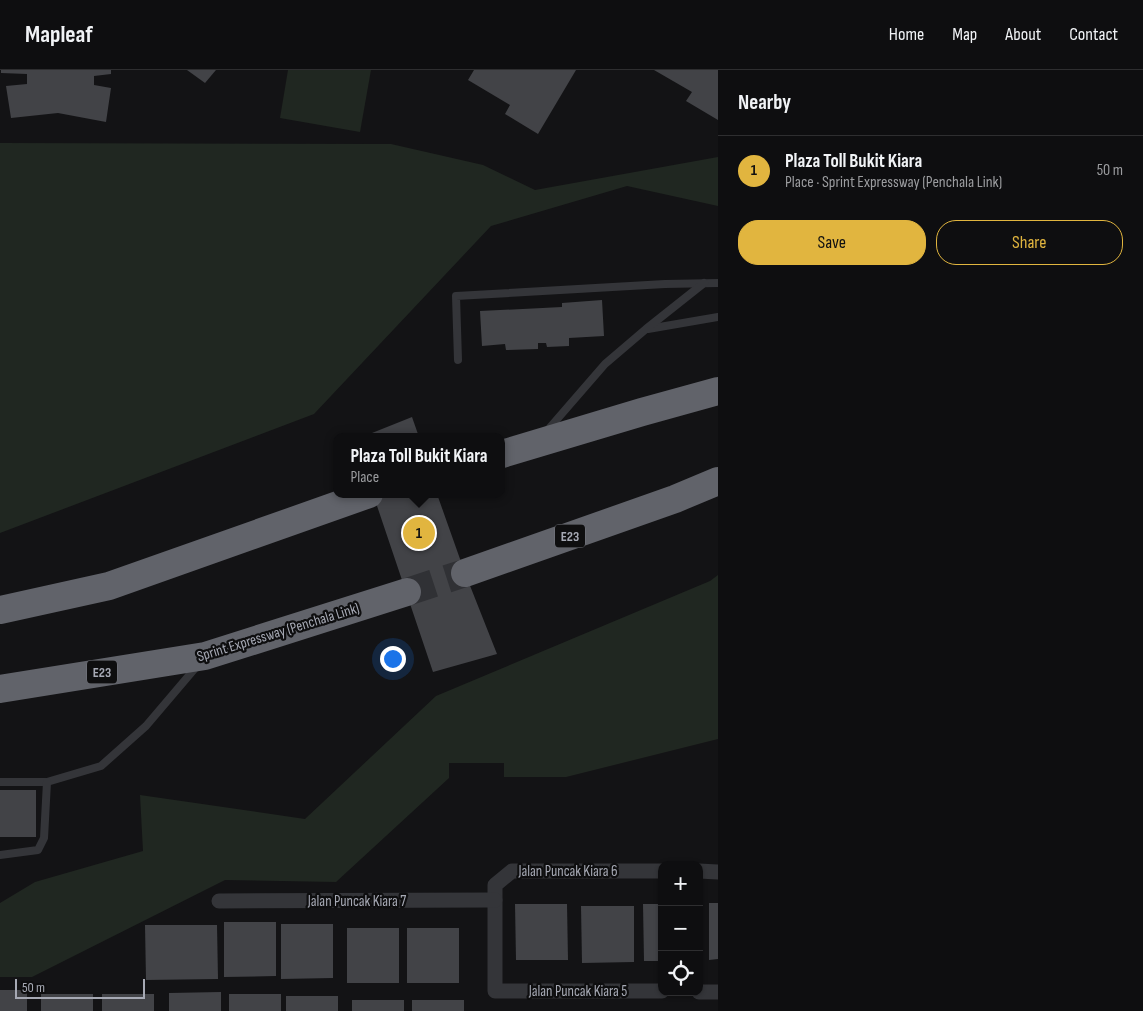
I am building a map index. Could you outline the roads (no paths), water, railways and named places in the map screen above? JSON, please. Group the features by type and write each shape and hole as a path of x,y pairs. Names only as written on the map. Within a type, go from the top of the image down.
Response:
{"highway":[{"path":"505,453 718,391"},
{"name":"E23","path":"465,573 718,482"},
{"path":"0,610 109,586 358,498"},
{"name":"Sprint Expressway (Penchala Link)","path":"0,689 204,656 407,592"}],"street":[{"name":"Jalan Puncak Kiara 6","path":"494,991 494,885 512,871 658,871"},
{"path":"703,872 718,872"},
{"name":"Jalan Puncak Kiara 7","path":"219,901 494,900"},
{"name":"Jalan Puncak Kiara 5","path":"494,991 658,991"},
{"path":"703,992 718,992"}],"lane":[{"path":"535,443 605,364 704,283"},
{"path":"458,360 456,296 718,283"},
{"path":"646,329 718,317"},
{"path":"0,782 47,782 101,766 146,726 204,656"},
{"path":"0,855 38,850 44,838 47,782"}],"tunnel":[{"path":"407,592 465,573"}],"place":[{"name":"Plaza Toll Bukit Kiara","path":"419,533"}]}
